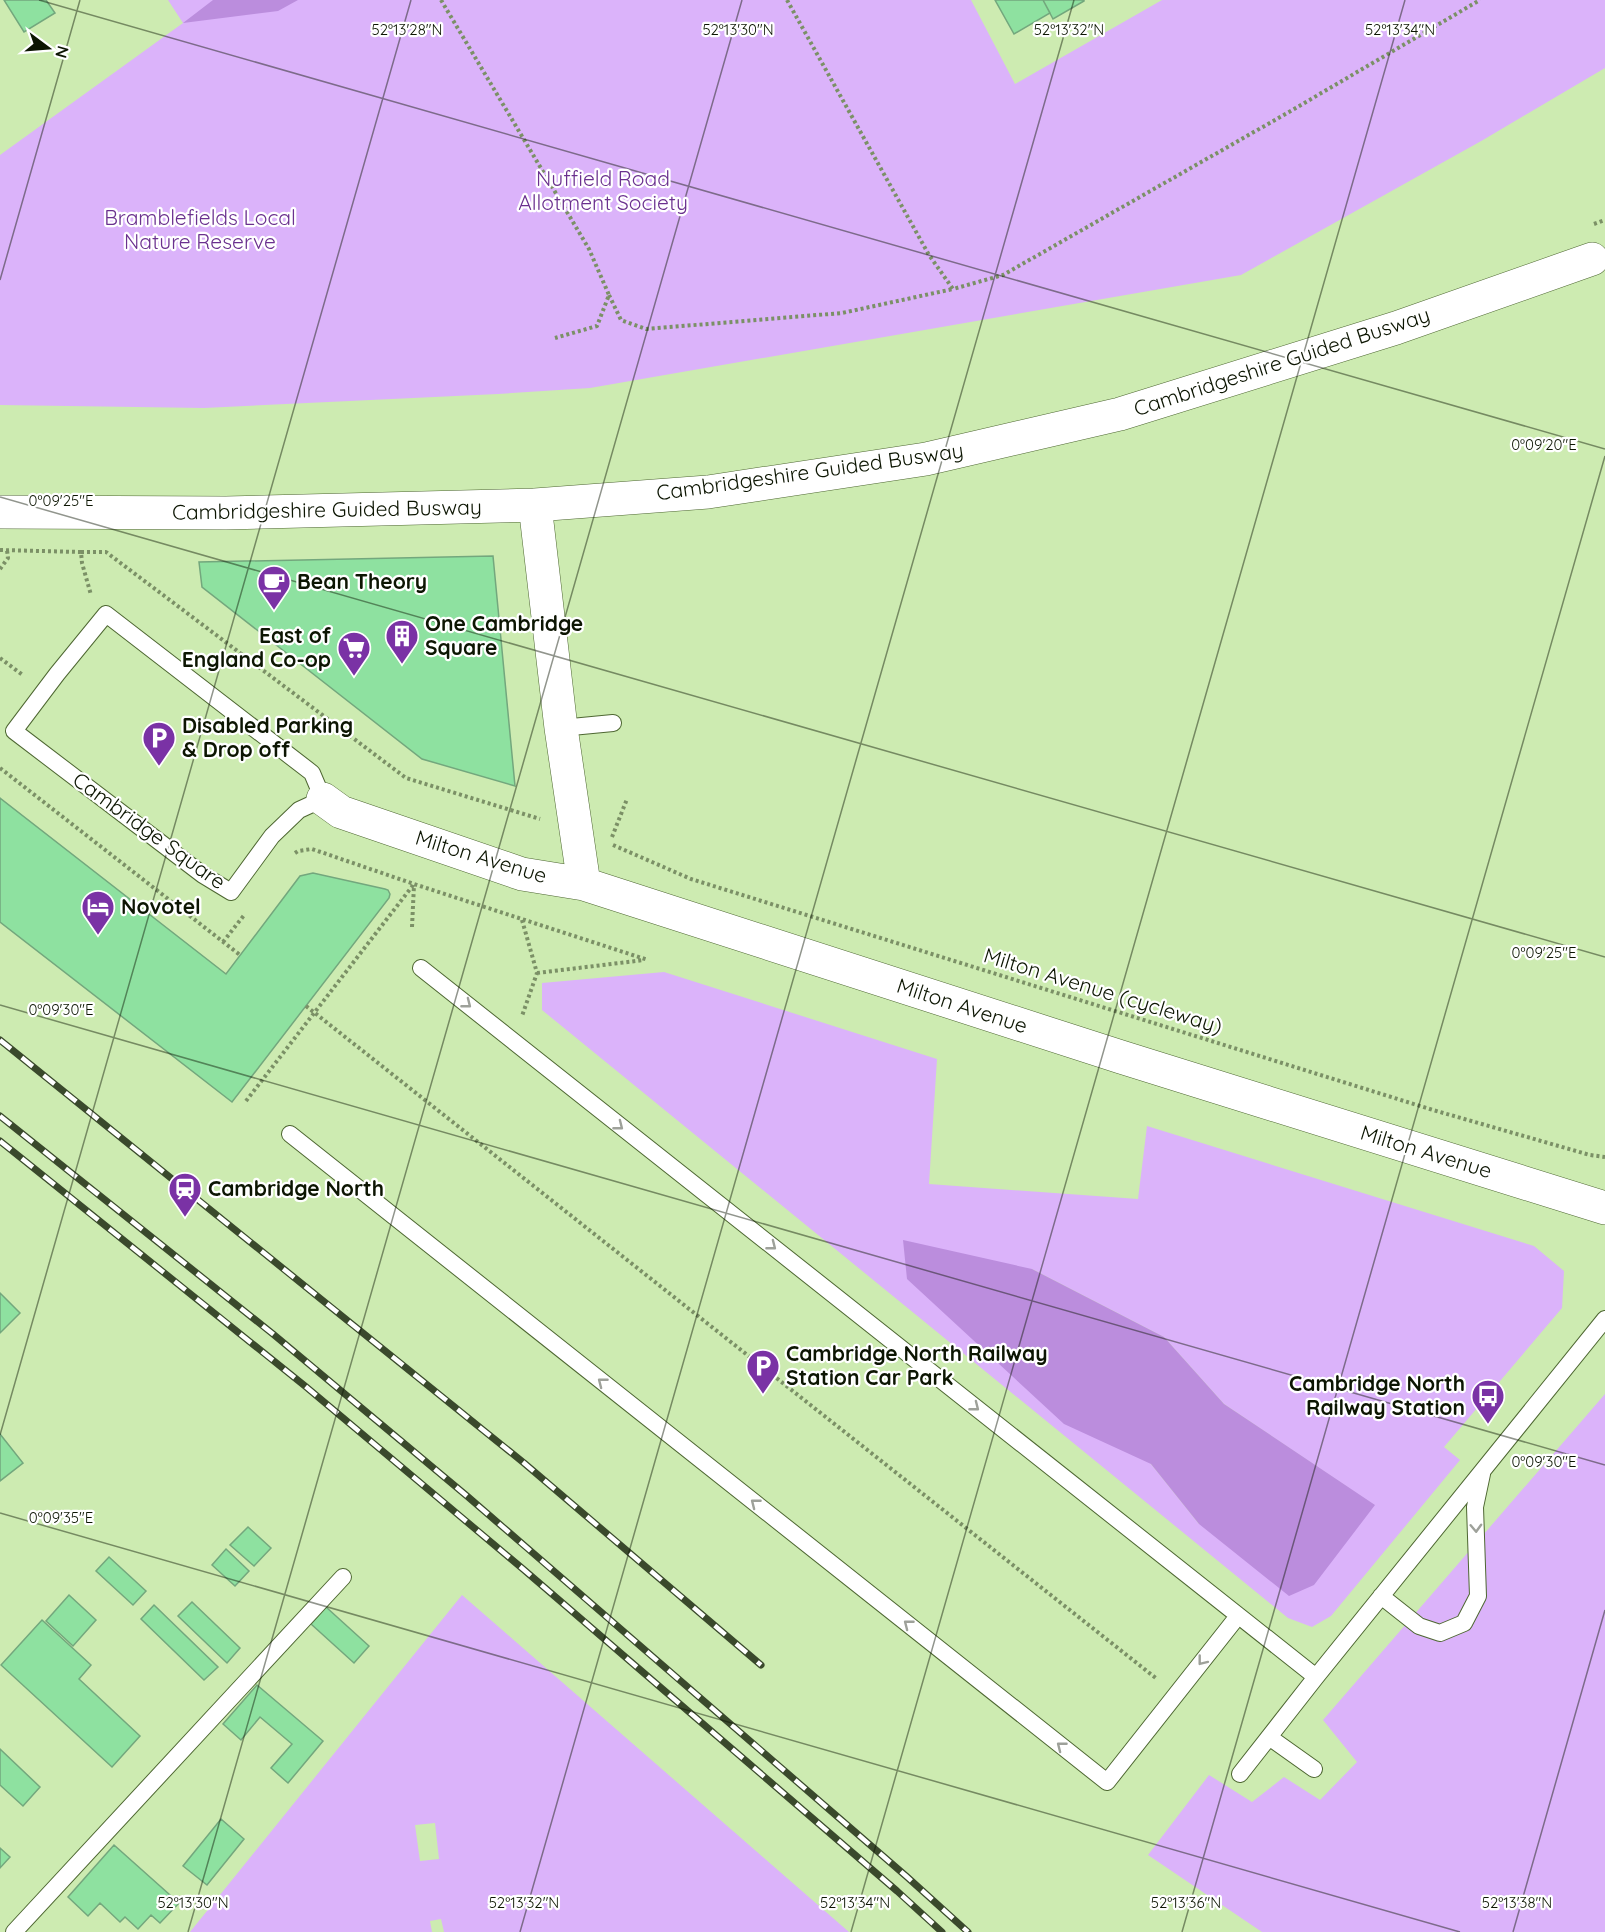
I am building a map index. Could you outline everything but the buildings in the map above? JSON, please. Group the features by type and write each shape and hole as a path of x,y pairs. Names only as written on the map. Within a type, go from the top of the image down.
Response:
{"street":[{"name":"Cambridgeshire Guided Busway","path":"0,512 226,513 535,505 708,492 926,459 1131,410 1396,328 1592,259"},
{"path":"535,505 561,728 584,884"},
{"name":"Milton Avenue","path":"323,799 342,813 522,874 584,884 1120,1057 1605,1208"}],"lane":[{"path":"106,614 312,773 323,799"},
{"name":"Cambridge Square","path":"106,614 14,732 203,875 231,892 272,836 299,810 323,799"},
{"path":"561,728 613,723"},
{"path":"421,968 1316,1677"},
{"path":"290,1134 1107,1782 1238,1616"},
{"path":"1240,1774 1605,1319"},
{"path":"1381,1596 1419,1626 1440,1634 1464,1623 1478,1596 1475,1507 1482,1470"},
{"path":"14,1932 343,1577"},
{"path":"1269,1737 1314,1769"}],"path":[{"path":"441,0 589,249 621,320 646,328 842,313 953,289 1003,275 1480,0"},
{"path":"787,0 929,255 953,289"},
{"path":"555,338 597,326 609,295"},
{"path":"0,550 106,552 406,778 547,821"},
{"path":"0,569 8,558 7,550"},
{"path":"81,552 92,599 106,614"},
{"path":"0,768 240,955"},
{"name":"Milton Avenue (cycleway)","path":"627,799 610,844 691,879 1433,1110 1590,1155 1605,1157"},
{"path":"292,856 298,851 312,849 648,960 537,974"},
{"path":"412,927 414,884"},
{"path":"246,1101 414,884"},
{"path":"223,942 251,906"},
{"path":"509,1038 522,1017 537,974 521,919"},
{"path":"306,1006 1176,1694"}],"green space":[{"name":"Nuffield Road Allotment Society","path":"168,0 971,0 1015,84 1162,0 1605,0 1605,68 1483,140 1241,275 590,388 204,408 0,405 0,155 183,23"},
{"path":"664,972 937,1059 929,1184 1138,1199 1147,1126 1534,1246 1564,1271 1562,1308 1444,1447 1460,1460 1331,1616 1312,1627 1288,1618 542,1010 542,983","holes":["1032,1269 1164,1337 1224,1404 1374,1505 1199,1524 1151,1464"]},
{"path":"1605,1394 1605,1932 1262,1932 1148,1855 1209,1775 1252,1802 1284,1777 1320,1800 1357,1762 1323,1720"},
{"path":"462,1595 849,1932 444,1932 441,1919 430,1921 432,1932 190,1932","holes":["435,1823 439,1859 420,1861 415,1825"]}],"shaded area":[{"path":"213,0 298,0 278,11 183,23"},
{"path":"903,1240 1032,1269 1164,1337 1224,1404 1375,1505 1314,1585 1289,1596 1199,1524 1151,1464 1064,1424 907,1279"}],"railway":[{"path":"0,1040 524,1463 761,1665"},
{"path":"0,1116 273,1334 467,1496 968,1932"},
{"path":"0,1141 305,1386 523,1569 942,1932"}],"place":[{"name":"Bean Theory","path":"274,611"},
{"name":"One Cambridge Square","path":"402,665"},
{"name":"East of England Co-op","path":"354,677"},
{"name":"Disabled Parking & Drop off","path":"159,767"},
{"name":"Novotel","path":"98,936"},
{"name":"Cambridge North","path":"185,1218"},
{"name":"Cambridge North Railway Station Car Park","path":"763,1395"},
{"name":"Cambridge North Railway Station","path":"1488,1425"}],"park label":[{"name":"Bramblefields Local Nature Reserve","path":"200,230"}]}
